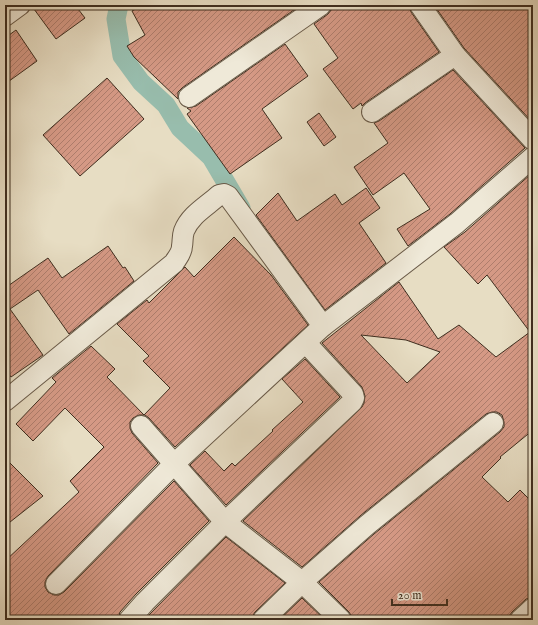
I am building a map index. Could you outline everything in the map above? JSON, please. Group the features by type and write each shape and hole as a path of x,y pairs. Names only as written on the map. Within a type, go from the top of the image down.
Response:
{"street":[{"path":"5,16 20,5"},
{"path":"189,97 321,5"},
{"path":"420,5 455,55 533,140"},
{"path":"372,112 455,55"},
{"path":"56,584 174,464 323,326 457,223 533,157"},
{"path":"5,401 174,263 179,256 182,247 184,230 191,219 219,195 224,194 228,196 323,326"},
{"path":"129,620 225,522 352,402 354,398 353,394 306,343"},
{"path":"263,620 302,582 367,526 493,423"},
{"path":"141,426 225,522 302,582 341,620"},
{"path":"520,620 533,608"}],"building":[{"path":"31,5 75,5 85,18 56,39"},
{"path":"143,5 301,5 182,88 178,92 178,99 134,57 127,46 145,35 132,11"},
{"path":"332,5 409,5 411,12 439,52 362,106 361,103 353,109 323,69 338,58 314,24 328,14"},
{"path":"434,5 533,5 533,123 464,48"},
{"path":"16,30 37,61 5,84 5,38"},
{"path":"285,44 308,76 262,109 282,138 230,174 187,114 191,111 187,108 196,106"},
{"path":"453,70 525,148 450,214 408,246 397,229 430,209 404,173 373,195 354,167 388,143 374,123"},
{"path":"107,78 144,119 80,176 43,135"},
{"path":"319,113 336,137 324,146 307,122"},
{"path":"531,174 533,176 533,430 500,457 501,458 482,477 508,502 520,490 533,503 533,597 526,599 512,612 509,616 509,620 352,620 349,612 319,582 374,534 500,432 504,427 502,415 497,412 486,414 360,516 302,567 243,521 362,407 365,396 362,387 322,343 399,282 438,339 459,325 496,357 530,332 487,275 478,284 444,247 465,232","holes":["361,335 406,340 440,352 407,383"]},
{"path":"366,188 380,208 359,223 386,263 325,310 256,215 278,193 297,221 335,194 342,205"},
{"path":"234,237 271,275 308,325 175,447 149,418 144,415 170,388 143,361 149,356 117,324 147,300 149,303 185,267 194,277"},
{"path":"108,246 134,281 69,334 38,290 10,309 43,355 11,377 5,369 5,288 48,258 62,278"},
{"path":"91,346 115,369 107,377 144,415 139,415 133,418 130,422 130,428 132,433 158,463 48,576 45,582 45,587 48,592 54,595 59,595 64,592 174,481 209,521 136,594 120,612 118,620 5,620 5,561 79,492 70,481 104,447 65,408 33,441 16,424 56,382 52,378"},
{"path":"305,359 340,397 226,505 190,465 205,451 224,471 232,463 235,466 273,431 272,430 303,402 282,379"},
{"path":"5,458 43,496 5,526"},
{"path":"226,537 285,583 255,612 252,620 144,620"},
{"path":"302,598 325,620 279,620"}],"waterway":[{"path":"119,5 116,19 122,56 141,82 166,105 180,128 211,157 241,208"}]}
